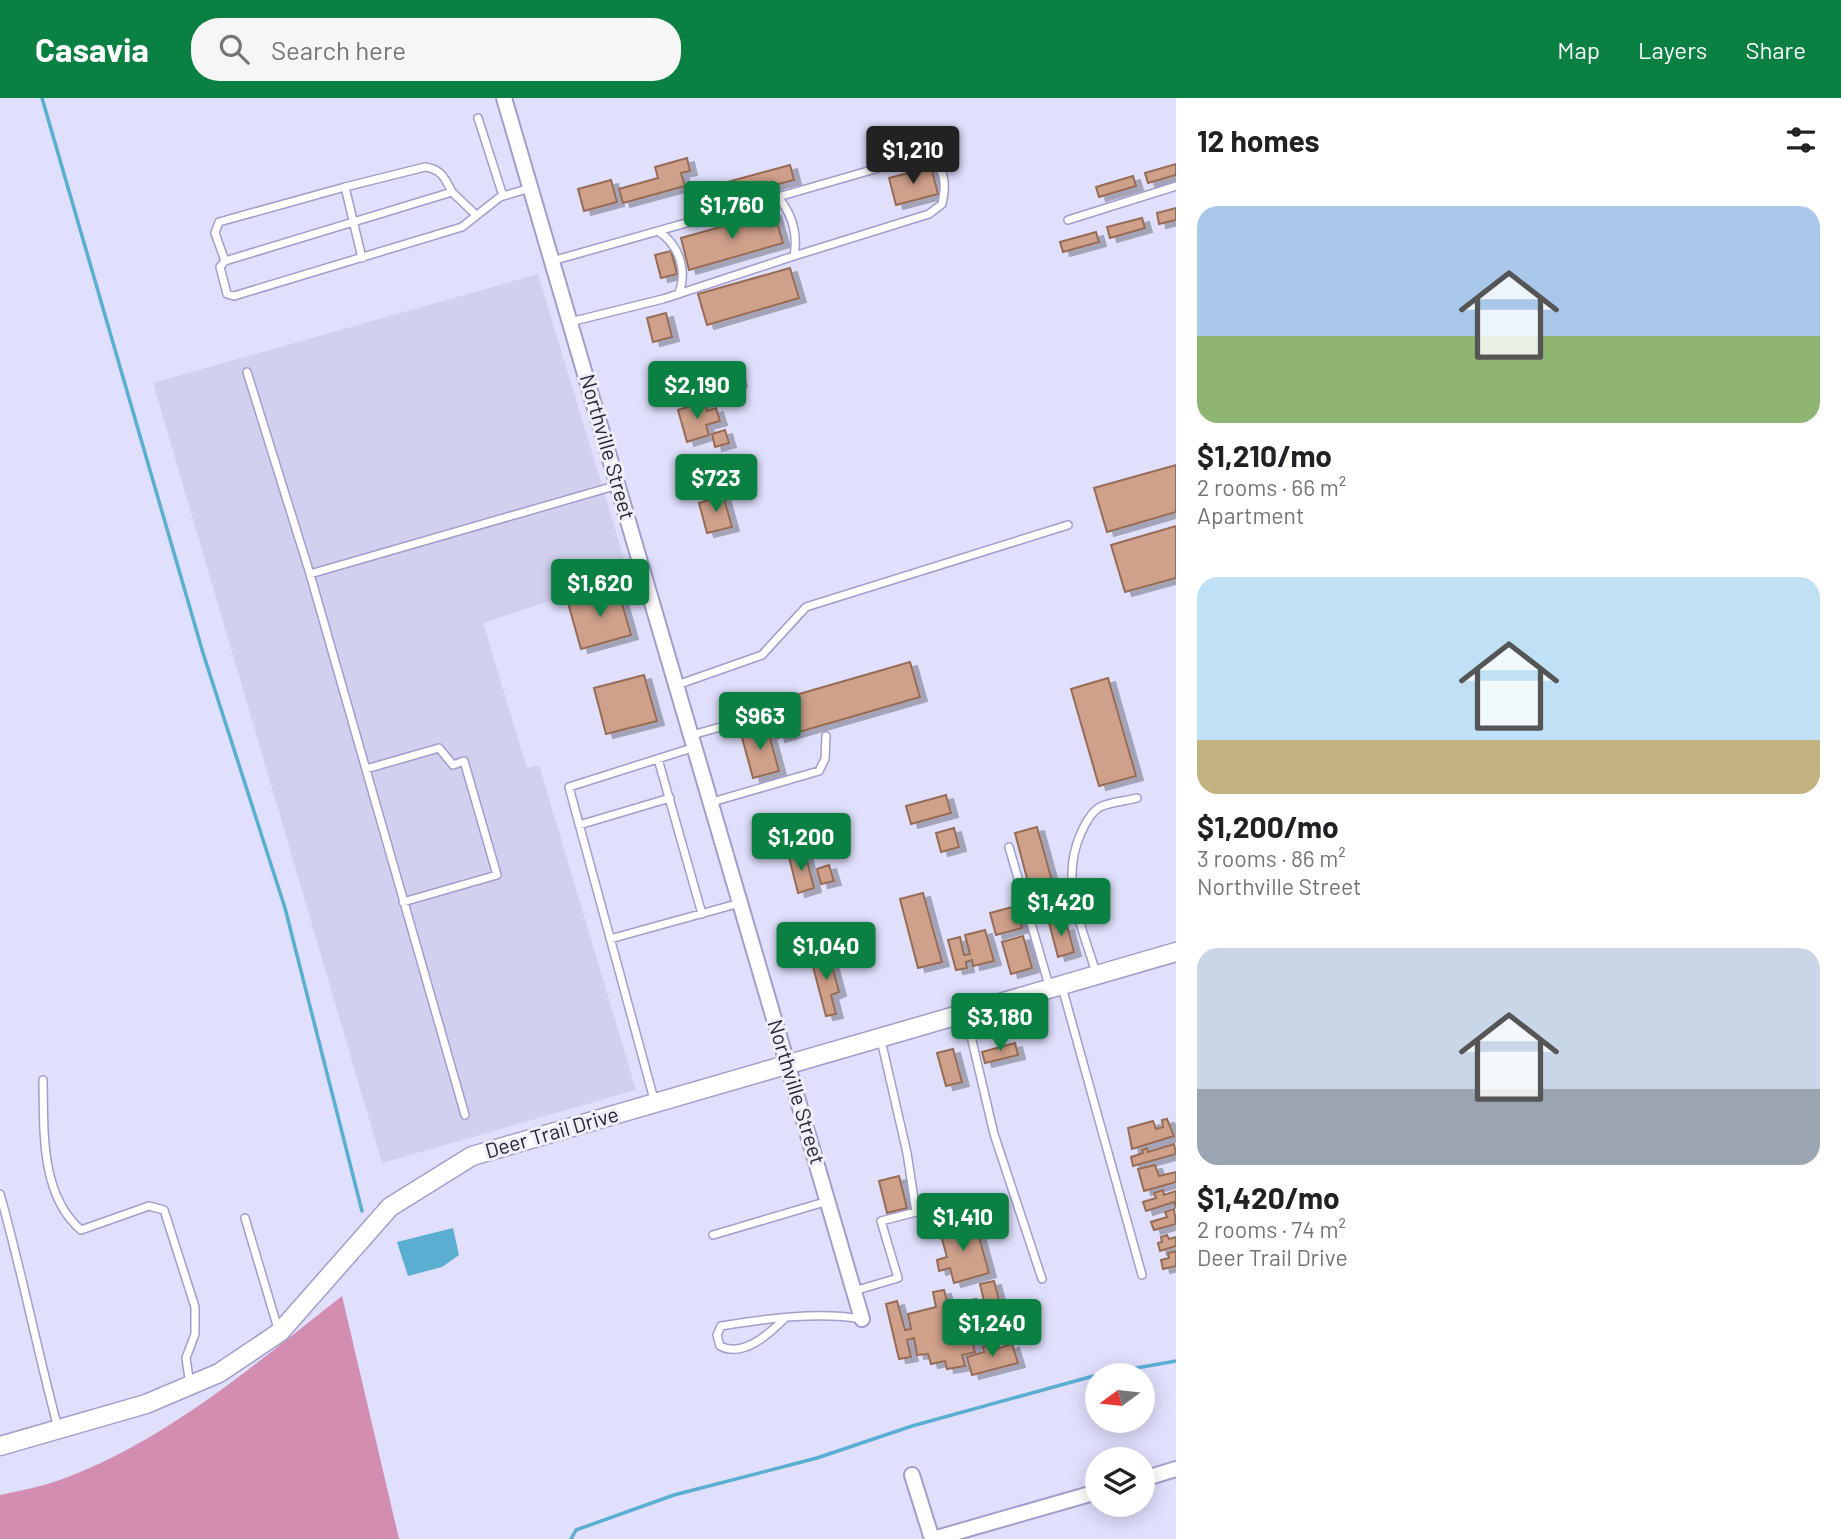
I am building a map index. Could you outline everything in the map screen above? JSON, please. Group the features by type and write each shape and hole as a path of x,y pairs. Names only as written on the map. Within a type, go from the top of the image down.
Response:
{"street":[{"name":"Northville Street","path":"504,98 862,1320"},
{"name":"Deer Trail Drive","path":"0,1446 146,1404 219,1373 279,1332 390,1207 472,1156 1176,952"},
{"path":"1155,1475 1176,1469"},
{"path":"912,1475 932,1539 1085,1495"}],"lane":[{"path":"478,118 503,196"},
{"path":"552,261 926,154 942,167 946,186 942,204 929,214 679,293 570,322"},
{"path":"225,261 215,233 219,222 425,167 435,168 443,175 452,192 475,214"},
{"path":"345,187 362,258"},
{"path":"1068,220 1176,187"},
{"path":"452,192 225,261 220,267 228,293 234,296 462,227 475,214 503,196 530,188"},
{"path":"778,197 788,209 797,240 794,256"},
{"path":"658,230 672,240 682,265 679,293"},
{"path":"247,372 310,574 465,1115"},
{"path":"310,574 618,485"},
{"path":"677,685 762,655 806,607 1068,525"},
{"path":"654,1103 569,786 658,759 694,741 763,715"},
{"path":"712,802 819,771 825,759 825,736"},
{"path":"366,769 439,748 453,765 464,761 497,874 403,902"},
{"path":"658,759 702,914"},
{"path":"1096,974 1071,887 1069,870 1078,839 1091,816 1100,807 1137,797"},
{"path":"579,824 670,798"},
{"path":"1009,848 1056,988 1142,1275"},
{"path":"610,939 741,903"},
{"path":"965,1011 994,1134 1042,1279"},
{"path":"854,1292 898,1278 881,1221 916,1212 907,1153 881,1039"},
{"path":"43,1080 45,1150 65,1217 81,1230 149,1206 164,1210 195,1307 195,1334 186,1357 190,1385"},
{"path":"0,1194 23,1275 33,1338 58,1429"},
{"path":"713,1235 828,1200"},
{"path":"245,1219 279,1332"},
{"path":"784,1319 764,1338 740,1348 720,1346 717,1335 721,1326 784,1319 843,1316 862,1320"}],"shaded area":[{"path":"538,274 629,575 483,623 527,768 539,765 636,1090 382,1163 153,383"},
{"path":"342,1296 399,1539 0,1539 0,1495 57,1481 134,1446 207,1400"}],"water":[{"path":"453,1228 459,1255 442,1267 408,1276 397,1242"}],"building":[{"path":"687,158 690,171 681,173 685,186 623,203 619,189 658,178 655,167"},
{"path":"1176,164 1176,175 1148,183 1145,173"},
{"path":"790,165 794,180 713,201 709,187"},
{"path":"931,167 938,194 896,205 889,178"},
{"path":"1133,176 1136,186 1099,197 1096,187"},
{"path":"611,180 617,202 584,211 578,189"},
{"path":"1176,208 1176,220 1159,224 1157,213"},
{"path":"774,212 783,243 689,270 681,238"},
{"path":"1142,218 1145,228 1110,238 1107,227"},
{"path":"1096,232 1099,242 1063,252 1060,242"},
{"path":"671,251 677,274 661,278 655,255"},
{"path":"790,268 799,298 707,325 698,294"},
{"path":"666,313 672,337 653,342 647,318"},
{"path":"737,370 740,383 726,387 722,374"},
{"path":"705,402 707,411 716,408 720,421 706,425 709,435 687,442 678,410"},
{"path":"725,430 729,443 715,447 712,434"},
{"path":"1176,465 1176,512 1107,532 1094,488"},
{"path":"722,491 732,527 707,533 699,503 716,498 715,493"},
{"path":"1176,526 1176,578 1125,592 1111,545"},
{"path":"618,589 631,635 581,649 568,603"},
{"path":"910,662 920,697 778,738 768,703"},
{"path":"644,675 657,721 606,734 594,688"},
{"path":"1108,678 1136,776 1099,786 1071,689"},
{"path":"767,727 779,771 753,778 741,734"},
{"path":"946,795 951,813 911,824 906,806"},
{"path":"1037,827 1056,895 1033,901 1015,833"},
{"path":"954,828 959,847 941,852 936,833"},
{"path":"819,831 823,845 803,850 799,836"},
{"path":"805,853 814,888 798,893 789,857"},
{"path":"829,865 834,881 821,884 817,869"},
{"path":"923,893 942,962 918,968 900,899"},
{"path":"1016,906 1022,928 996,935 990,913"},
{"path":"1056,917 1059,928 1067,926 1074,952 1058,957 1048,919"},
{"path":"985,930 994,961 973,966 972,960 966,962 967,968 956,970 948,940 960,937 964,955 970,954 965,935"},
{"path":"1023,936 1032,968 1011,974 1002,942"},
{"path":"829,954 839,992 831,995 836,1014 826,1016 811,959"},
{"path":"1015,1043 1018,1055 985,1063 982,1052"},
{"path":"953,1049 962,1082 946,1086 937,1053"},
{"path":"1167,1119 1174,1136 1132,1149 1128,1128 1153,1121 1156,1129 1163,1127 1162,1120"},
{"path":"1174,1144 1176,1154 1133,1166 1131,1157 1143,1153 1142,1150 1147,1148 1148,1152"},
{"path":"1155,1165 1159,1176 1176,1172 1176,1182 1144,1191 1138,1169"},
{"path":"899,1176 907,1208 887,1213 879,1181"},
{"path":"1163,1190 1164,1195 1176,1191 1176,1208 1174,1202 1146,1211 1143,1202 1156,1198 1154,1193"},
{"path":"1174,1209 1176,1224 1154,1230 1151,1222 1167,1217 1165,1212"},
{"path":"975,1222 989,1273 954,1283 950,1268 939,1271 937,1260 947,1257 940,1232"},
{"path":"1167,1235 1169,1239 1176,1237 1176,1246 1160,1251 1158,1243 1162,1242 1161,1237"},
{"path":"1176,1251 1176,1266 1163,1269 1161,1260 1169,1258 1168,1253"},
{"path":"994,1281 1008,1334 992,1338 988,1323 981,1325 984,1342 973,1345 975,1352 962,1355 965,1366 947,1369 945,1361 931,1364 928,1354 917,1355 914,1338 907,1340 911,1357 899,1359 886,1304 897,1301 905,1330 911,1329 908,1314 936,1307 933,1292 944,1290 948,1305 976,1299 979,1315 987,1313 980,1284"},
{"path":"994,1344 996,1349 1012,1344 1018,1363 972,1375 967,1357 984,1352 983,1347"}],"waterway":[{"path":"42,98 203,653 285,908 362,1211"},
{"path":"571,1539 576,1530 674,1495 817,1458 912,1426 1097,1375 1176,1361"}]}
